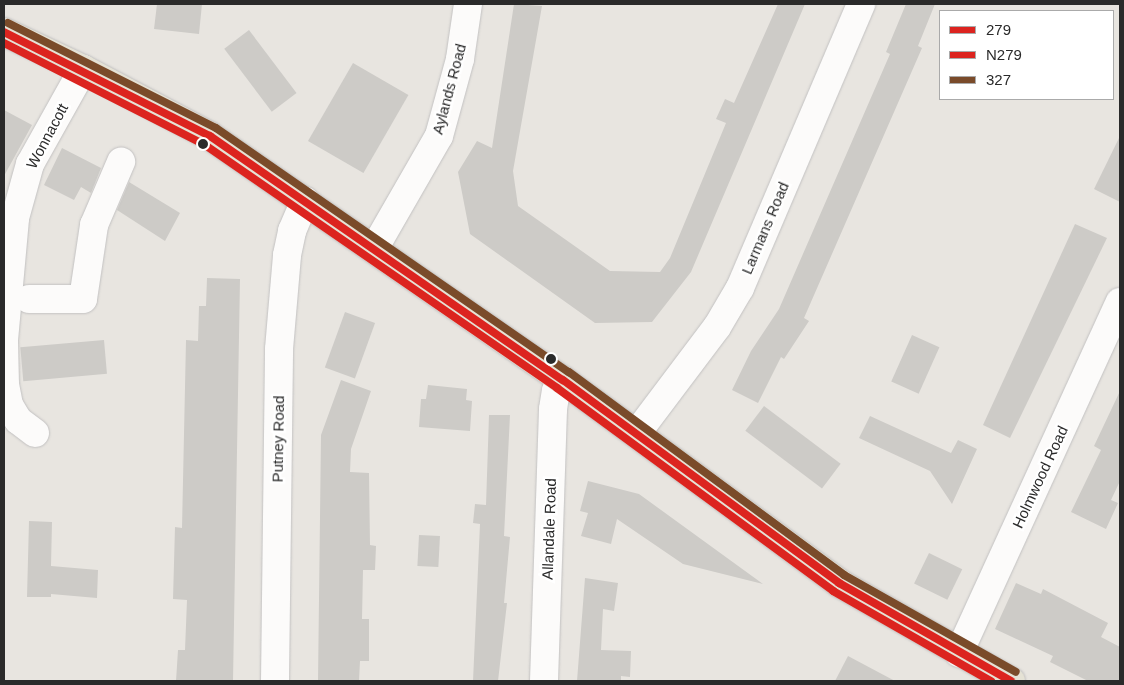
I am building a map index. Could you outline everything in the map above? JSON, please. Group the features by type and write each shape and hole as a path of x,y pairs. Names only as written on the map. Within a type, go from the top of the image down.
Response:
{"main road":[{"path":"4,32 83,69 210,136 563,380 839,583 1010,681"}],"street":[{"name":"Aylands Road","path":"374,248 439,136 460,59 468,4"},
{"name":"Larmans Road","path":"637,433 717,327 740,288 861,4"},
{"name":"Wonnacott","path":"35,433 18,420 9,405 5,385 4,340 15,218 30,164 83,69"},
{"path":"29,299 83,299 94,225 121,162"},
{"name":"Putney Road","path":"276,681 280,348 287,255 292,231 305,201"},
{"name":"Holmwood Road","path":"959,653 1120,302"},
{"name":"Allandale Road","path":"544,681 554,409 556,391 563,380"}],"building":[{"path":"157,4 202,4 199,34 154,29"},
{"path":"514,4 542,6 513,171 518,206 610,271 660,272 670,258 726,123 716,119 725,99 734,103 778,4 805,4 691,272 652,322 595,323 470,234 458,172 477,141 492,148"},
{"path":"906,4 935,4 918,46 922,48 804,318 809,321 784,359 781,357 758,403 732,390 751,351 779,309 890,54 886,52"},
{"path":"249,30 297,93 272,112 224,49"},
{"path":"353,63 408,95 363,173 308,141"},
{"path":"4,110 32,125 4,176"},
{"path":"1120,136 1120,202 1094,189"},
{"path":"62,148 101,168 91,193 81,187 74,200 44,185"},
{"path":"129,182 180,213 165,241 117,210"},
{"path":"1075,224 1107,238 1010,438 983,425"},
{"path":"207,278 240,279 233,681 176,681 178,650 185,650 187,600 173,599 175,527 182,528 186,340 198,341 199,306 206,306"},
{"path":"345,312 375,323 355,378 325,367"},
{"path":"912,335 939,347 919,394 891,382"},
{"path":"104,340 107,374 23,381 20,347"},
{"path":"341,380 371,391 351,449 350,472 369,473 370,545 376,546 375,570 363,570 362,619 369,619 369,661 360,661 359,681 318,681 321,435"},
{"path":"428,385 467,389 466,400 472,401 470,431 419,427 421,399 426,399"},
{"path":"1120,391 1120,481 1111,500 1118,503 1106,529 1071,512 1101,450 1094,446"},
{"path":"764,406 841,464 822,489 745,431"},
{"path":"489,415 510,415 504,536 510,537 504,603 507,603 498,681 473,681 480,524 473,523 475,504 486,505"},
{"path":"870,416 951,453 958,440 977,449 952,504 930,471 859,438"},
{"path":"588,481 639,494 763,584 683,564 617,519 611,544 581,536 588,513 580,511"},
{"path":"29,521 52,522 51,566 98,570 97,598 51,594 51,597 27,597"},
{"path":"419,535 440,536 438,567 417,566"},
{"path":"929,553 962,569 947,600 914,584"},
{"path":"585,578 618,583 614,611 603,609 601,650 631,651 630,677 621,676 621,681 577,681"},
{"path":"1016,583 1041,594 1043,589 1108,623 1101,637 1120,647 1120,681 1088,681 1050,662 1053,656 995,629"},
{"path":"848,656 895,681 835,681"}],"transit line":[{"name":"327","path":"8,23 216,128 569,372 844,575 1016,672"},
{"name":"279","path":"4,32 210,136 563,380 839,583 1011,681"},
{"name":"N279","path":"4,43 205,145 557,388 833,591 991,681"}]}
